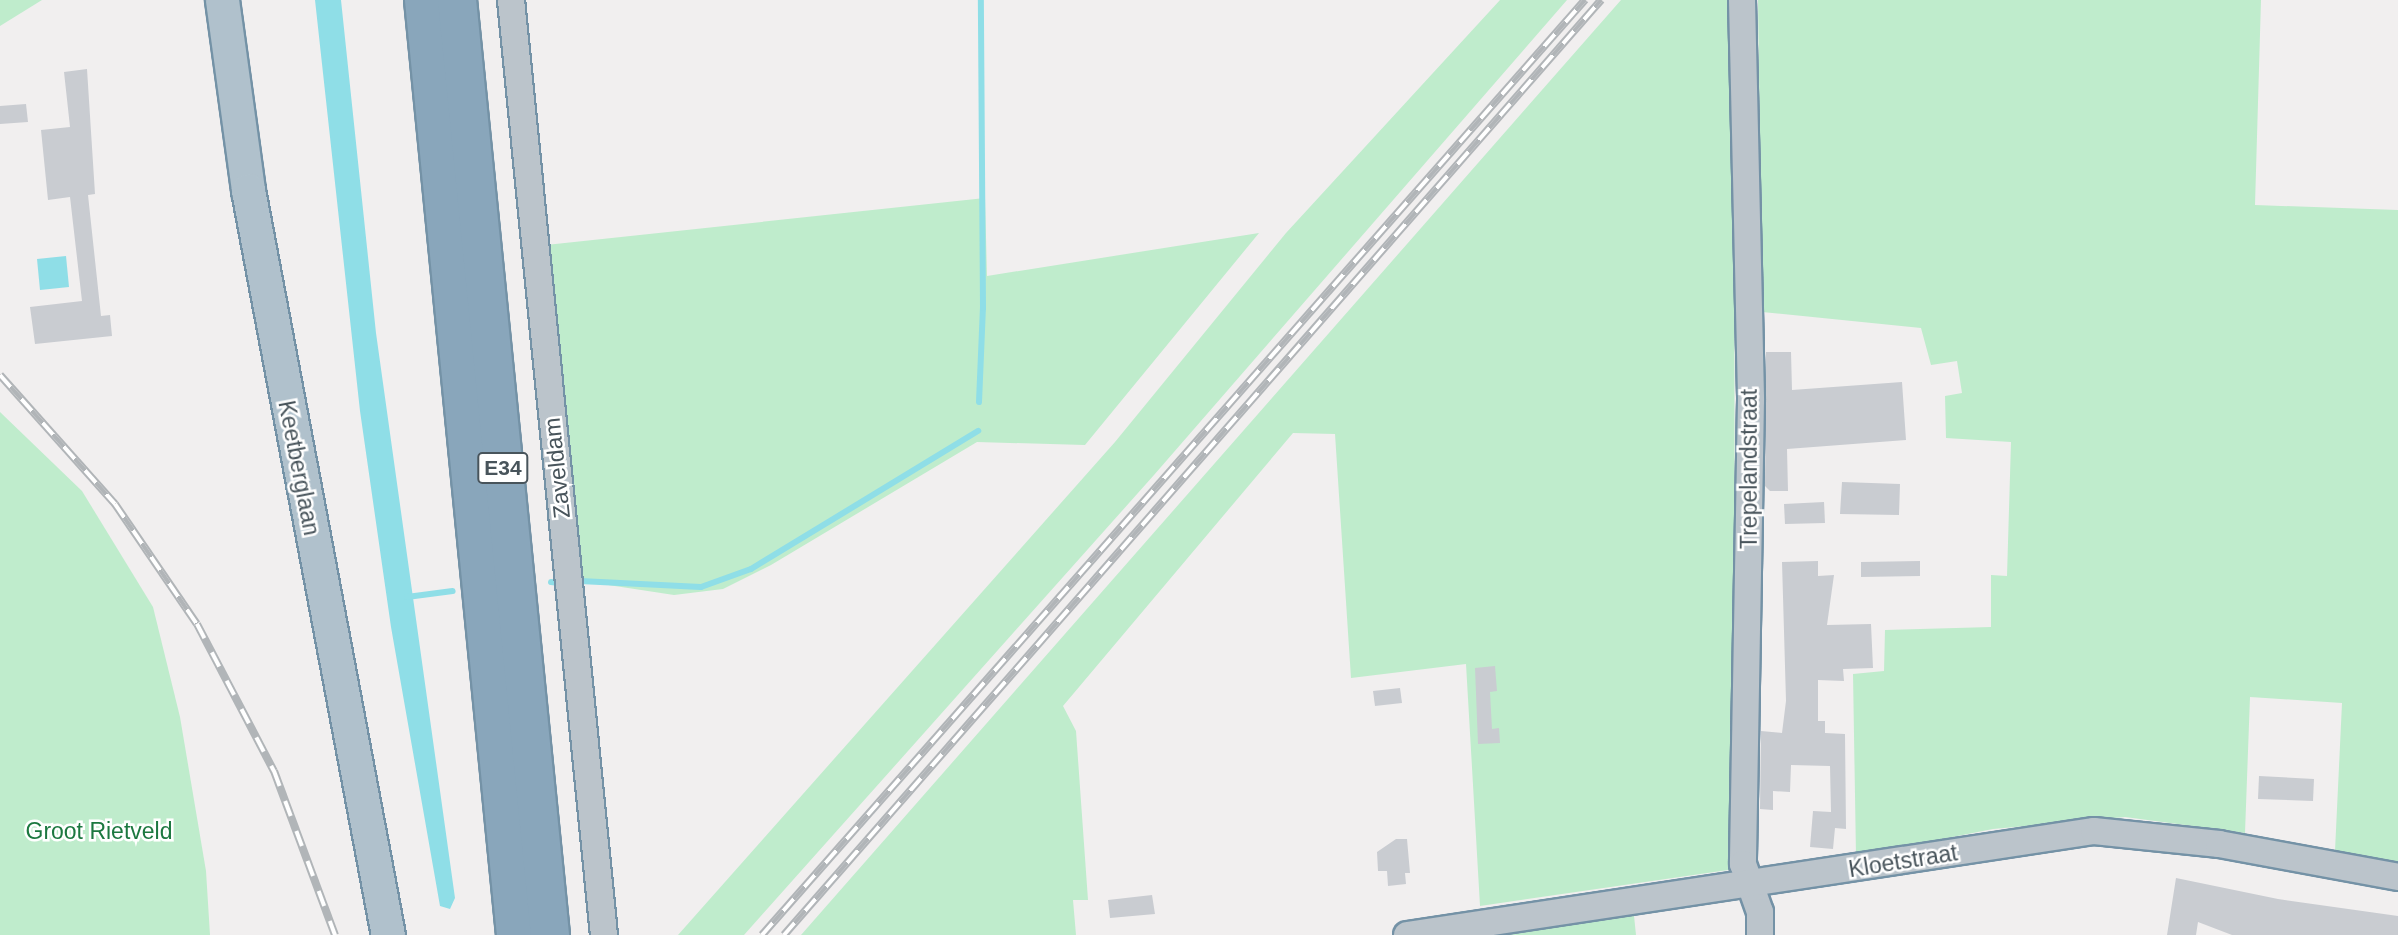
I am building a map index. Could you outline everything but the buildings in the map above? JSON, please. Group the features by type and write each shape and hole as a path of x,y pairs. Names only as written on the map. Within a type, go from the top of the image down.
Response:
{"highway":[{"name":"E34","path":"424,0 516,935"},
{"name":"E34","path":"457,0 550,935"}],"main road":[{"name":"Keetberglaan","path":"222,0 248,190 388,935"},
{"name":"Keetberglaan","path":"240,0 293,347 405,935"}],"street":[{"name":"Zaveldam","path":"510,0 604,935"},
{"name":"Trepelandstraat","path":"1742,0 1751,400 1743,864 1760,912 1760,935"},
{"name":"Kloetstraat","path":"1407,935 2094,831 2177,838 2398,877"}],"green space":[{"path":"0,0 42,0 0,26"},
{"path":"1500,0 1567,0 1154,475 744,935 678,935 1115,442 1286,233"},
{"path":"1621,0 1734,0 1735,869 1480,906 1466,664 1351,678 1335,434 1293,433 1063,706 1076,731 1088,900 1073,900 1076,935 801,935"},
{"path":"1758,0 2261,0 2255,205 2398,210 2398,864 2335,851 2342,703 2250,697 2245,833 2125,817 1993,829 1856,856 1853,674 1884,671 1885,630 1991,627 1991,575 2007,576 2011,442 1946,438 1945,396 1962,393 1957,361 1931,365 1921,328 1762,312"},
{"path":"985,198 987,276 1259,233 1085,445 977,442 771,565 723,589 674,595 582,581 546,245"},
{"name":"Groot Rietveld","path":"0,412 82,491 153,607 180,717 206,871 210,935 0,935"},
{"path":"1633,906 1636,935 1445,935"}],"water":[{"path":"315,0 341,0 376,333 455,898 450,909 440,906 391,627 360,411"},
{"path":"66,256 69,287 40,290 37,259"}],"waterway":[{"path":"979,402 983,308 981,0"},
{"path":"580,581 701,587 751,569 978,431"},
{"path":"551,582 559,583"},
{"path":"407,597 453,591"}],"railway":[{"path":"762,935 1585,0"},
{"path":"784,935 1601,0"},
{"path":"0,375 115,504 197,624 274,771 335,935"}]}
